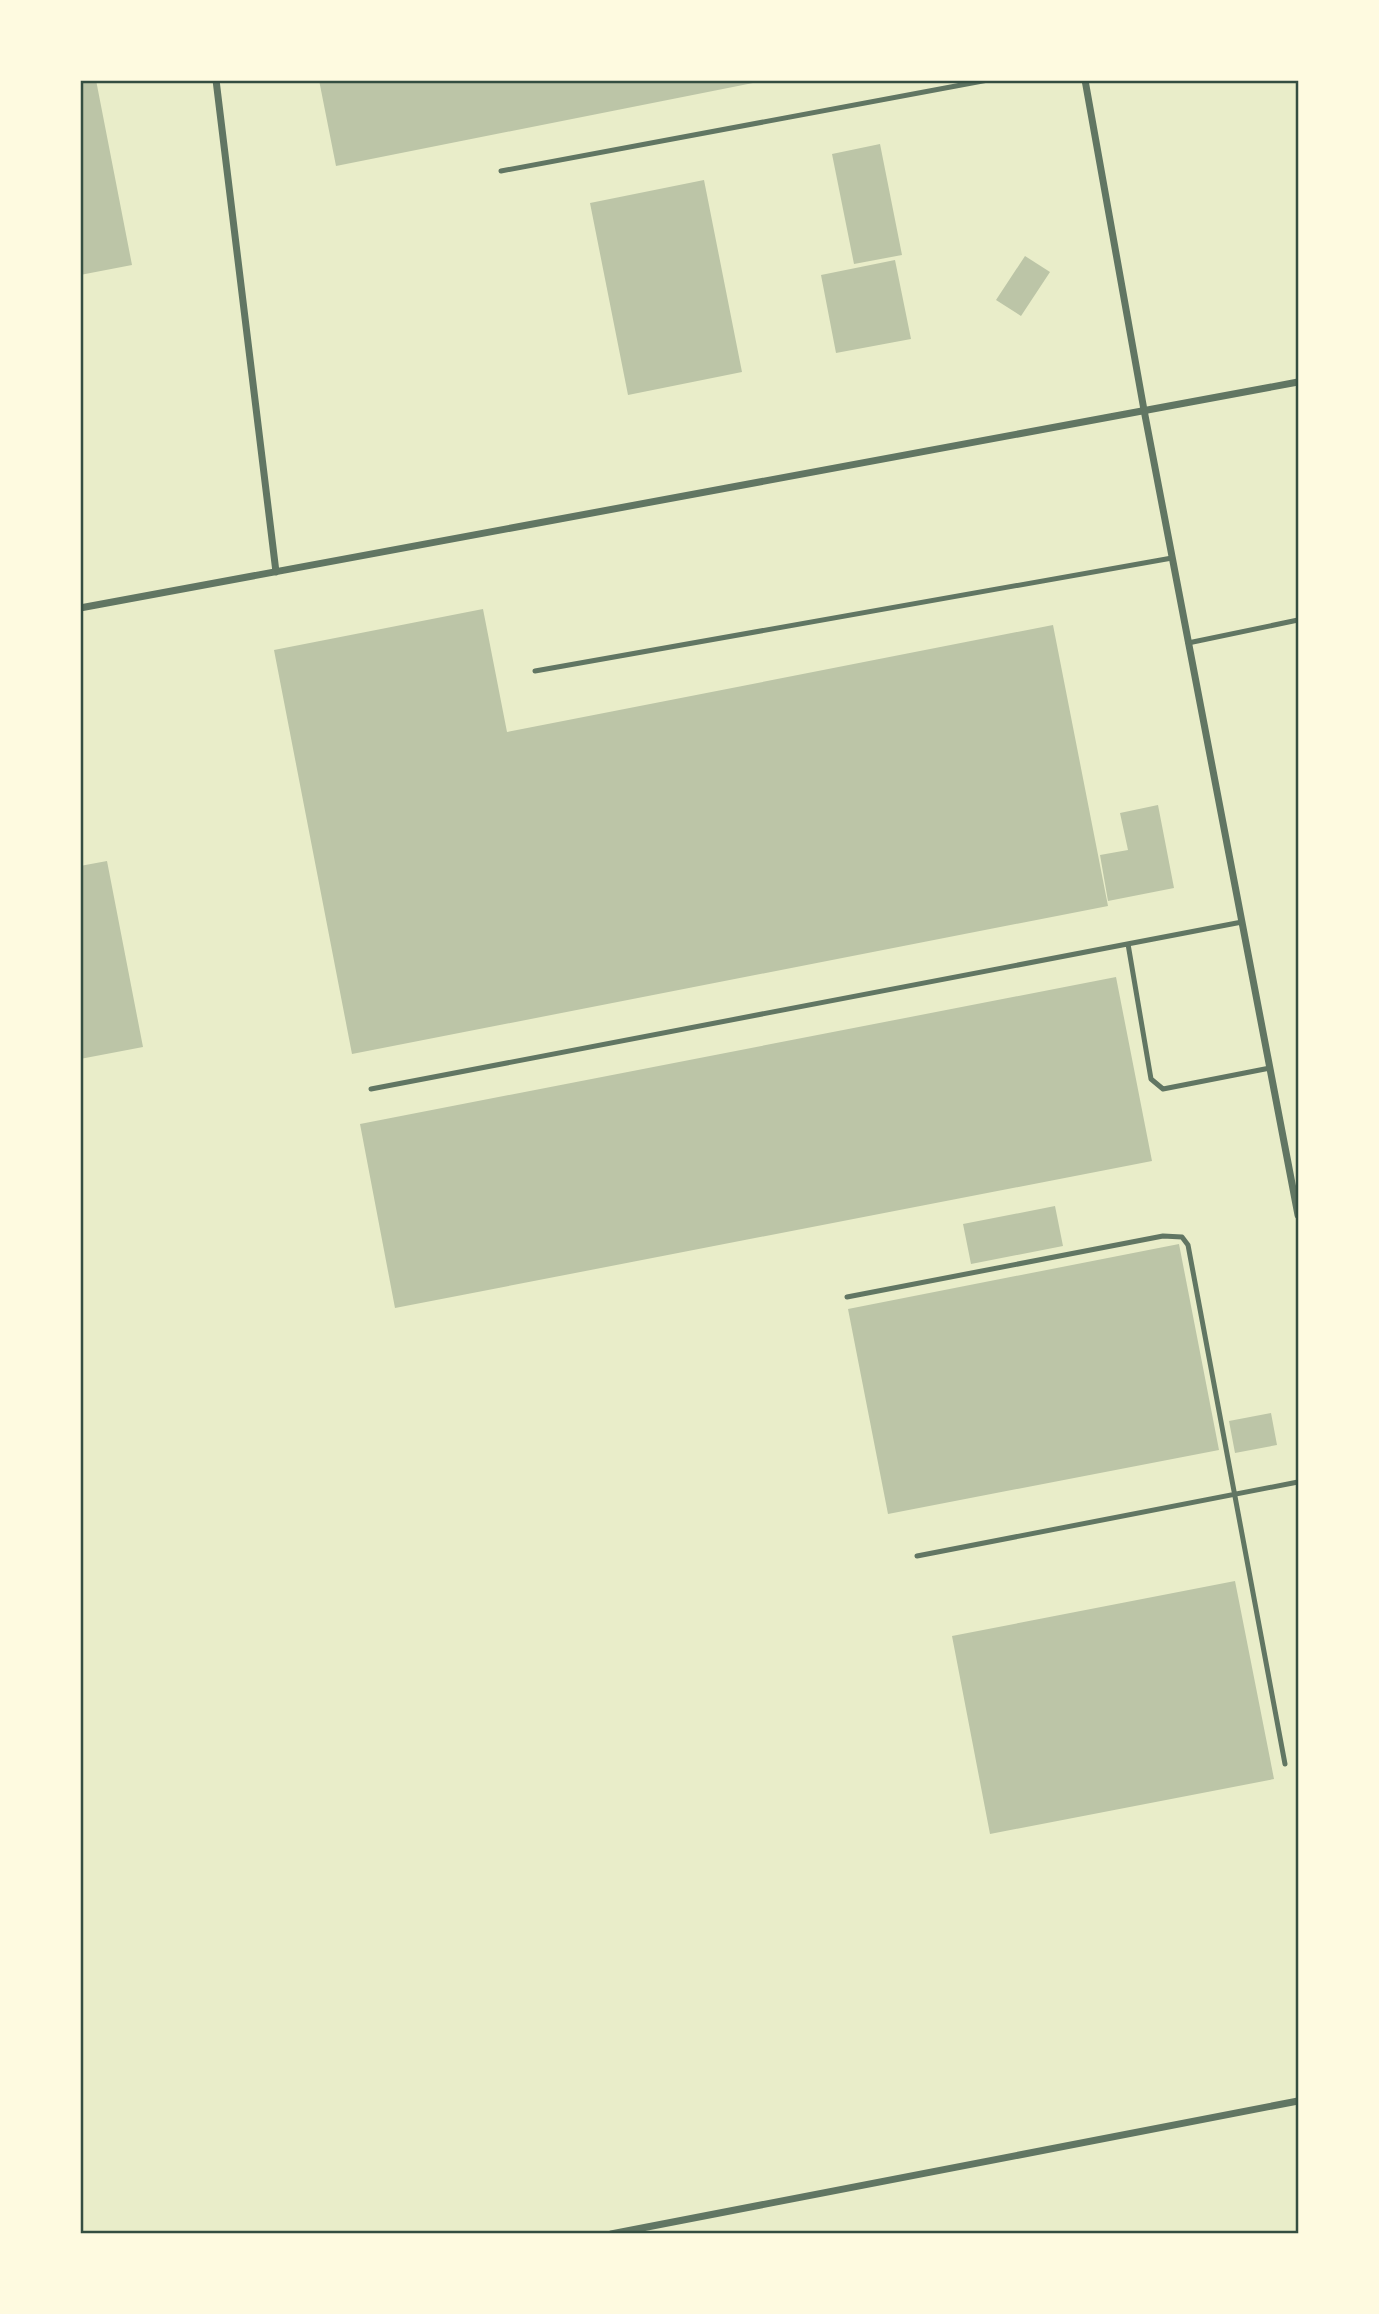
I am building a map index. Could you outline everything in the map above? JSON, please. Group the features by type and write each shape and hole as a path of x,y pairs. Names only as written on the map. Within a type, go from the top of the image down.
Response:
{"street":[{"path":"216,80 276,572"},
{"path":"1085,80 1144,410 1298,1215"},
{"path":"80,608 1298,382"},
{"path":"611,2234 1298,2101"}],"lane":[{"path":"501,171 988,80"},
{"path":"536,671 1172,558"},
{"path":"1188,643 1298,620"},
{"path":"371,1089 1242,922"},
{"path":"1128,944 1154,1085 1163,1089 1270,1068"},
{"path":"847,1297 1163,1237 1182,1237 1188,1245 1285,1764"},
{"path":"917,1556 1298,1482"}],"building":[{"path":"80,80 96,80 132,265 80,275"},
{"path":"319,80 758,80 758,82 336,166"},
{"path":"880,144 902,255 854,264 832,154"},
{"path":"704,180 742,372 628,395 590,203"},
{"path":"1025,256 1050,272 1021,316 996,300"},
{"path":"895,260 911,339 836,353 821,275"},
{"path":"483,609 507,732 1053,625 1108,906 352,1054 274,650"},
{"path":"1158,805 1174,888 1108,901 1100,855 1128,850 1120,813"},
{"path":"107,861 143,1047 80,1059 80,866"},
{"path":"1116,977 1152,1161 395,1308 360,1124"},
{"path":"1055,1206 1063,1246 971,1264 963,1224"},
{"path":"1179,1244 1219,1450 888,1514 848,1309"},
{"path":"1271,1413 1277,1445 1235,1453 1229,1421"},
{"path":"1235,1581 1274,1779 990,1834 952,1636"}]}
